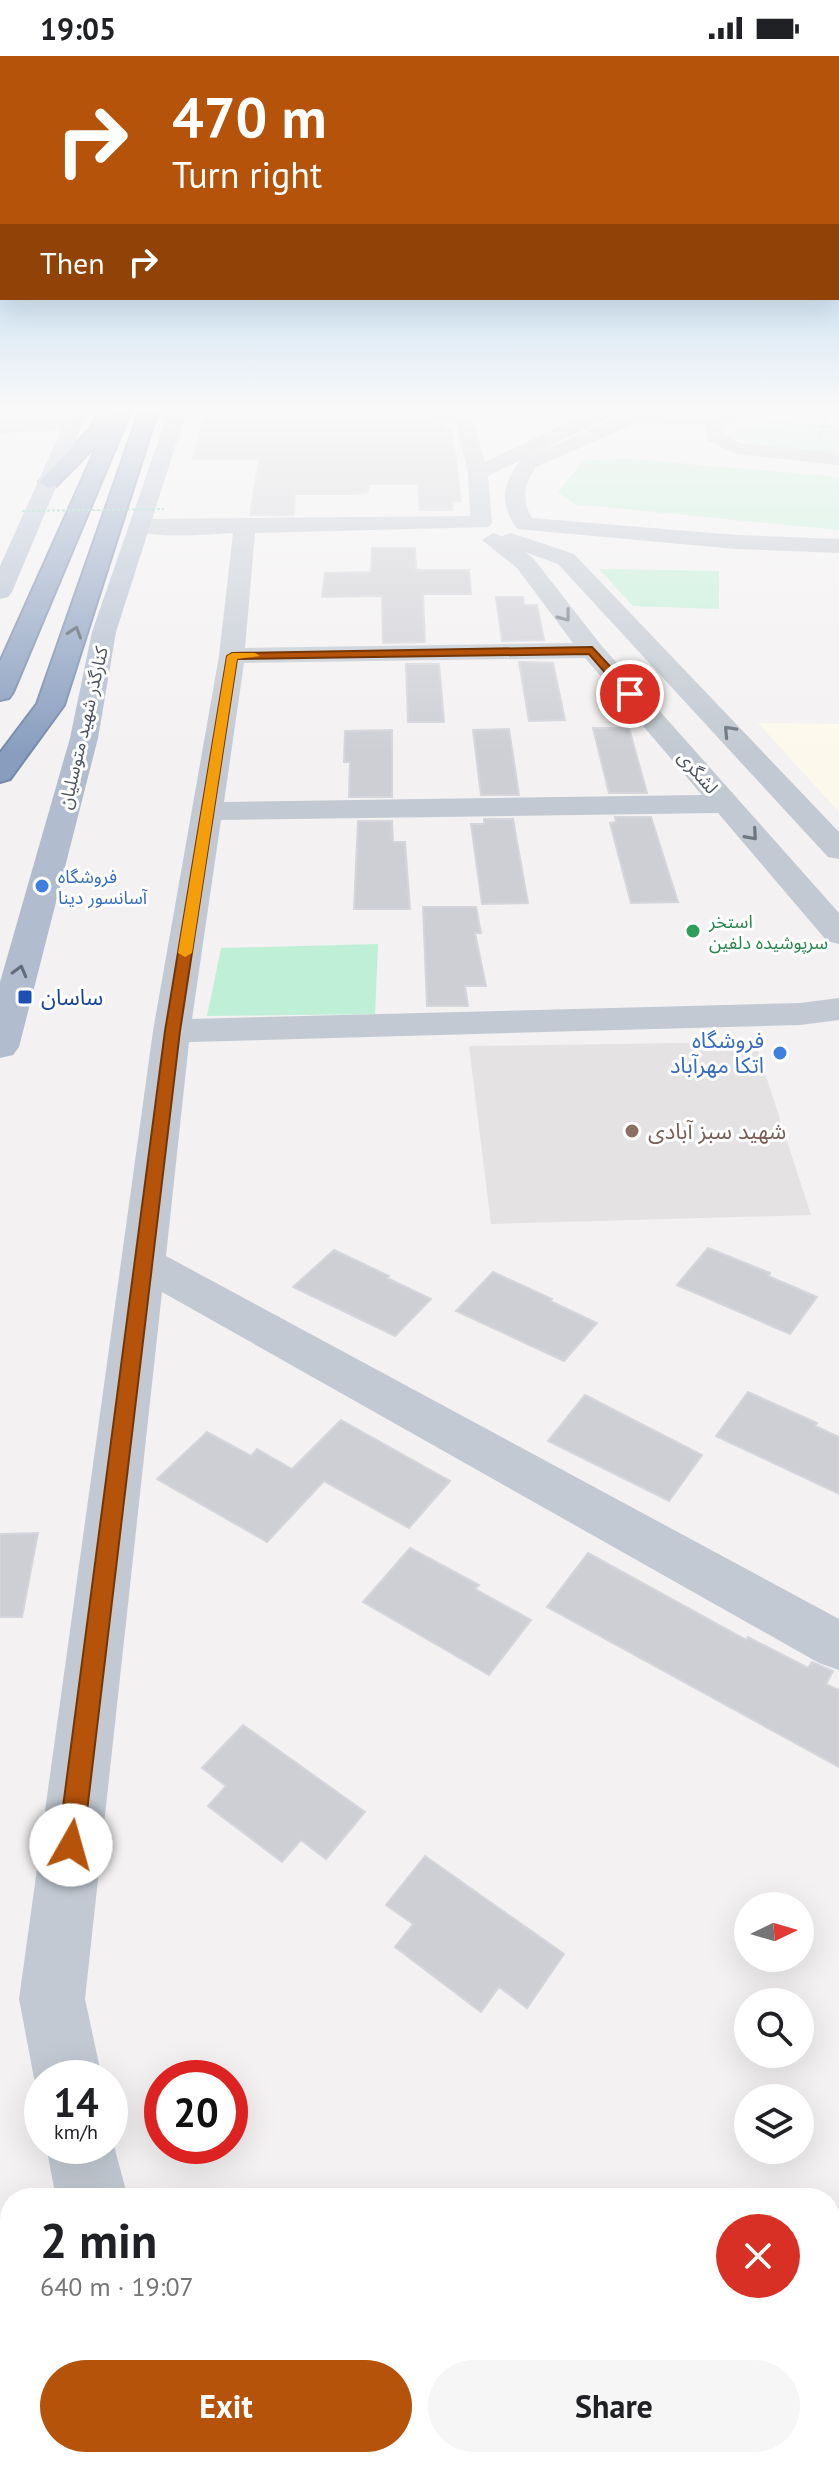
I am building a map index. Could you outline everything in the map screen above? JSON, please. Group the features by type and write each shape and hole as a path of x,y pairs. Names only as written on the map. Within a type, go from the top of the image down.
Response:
{"highway":[{"path":"0,692 72,526"},
{"path":"0,773 50,705 110,526"}],"main road":[{"path":"0,592 30,526"},
{"name":"کنارگذر شهید متوسلیان","path":"0,1047 84,738 104,632 141,526"},
{"path":"54,694 104,632"}],"street":[{"path":"496,526 498,532 566,559 839,850"},
{"path":"498,532 505,526"},
{"path":"138,536 245,531 498,532 839,546"},
{"path":"64,2060 52,1999 172,1031 232,656 245,531"},
{"path":"498,532 839,555"},
{"name":"لشگری","path":"498,532 592,650 839,934"},
{"path":"232,656 592,650"},
{"path":"208,811 725,804"},
{"path":"172,1031 784,1015 839,1009"},
{"path":"143,1262 839,1646"},
{"path":"85,2164 90,2188"}],"shaded area":[{"path":"758,723 839,724 839,812"},
{"name":"شهید سبز آبادی","path":"755,1042 811,1215 491,1224 469,1046"}],"green space":[{"path":"794,526 839,526 839,530"},
{"path":"599,569 719,571 719,609 633,606"},
{"path":"378,944 375,1014 207,1016 221,948"}],"building":[{"path":"372,548 415,548 416,570 469,570 471,594 423,594 425,642 383,643 382,596 322,597 325,573 371,572"},
{"path":"496,597 523,597 524,605 537,605 544,640 502,641"},
{"path":"519,662 553,663 565,720 529,721"},
{"path":"406,664 439,664 444,722 408,722"},
{"path":"593,728 629,728 647,793 609,793"},
{"path":"509,729 519,795 481,795 473,730"},
{"path":"392,730 392,797 349,797 350,762 344,762 345,731"},
{"path":"615,817 651,817 678,902 631,903 610,823 616,822"},
{"path":"484,819 513,819 528,903 482,904 471,824 484,824"},
{"path":"358,821 392,821 393,842 405,842 410,909 354,909"},
{"path":"423,907 476,907 481,933 475,933 486,986 465,986 468,1006 427,1006"},
{"path":"708,1248 770,1273 768,1276 817,1297 790,1334 677,1285"},
{"path":"334,1250 431,1299 395,1336 293,1287"},
{"path":"493,1272 597,1323 564,1361 456,1311"},
{"path":"748,1392 817,1423 815,1426 839,1437 839,1494 716,1436"},
{"path":"585,1395 702,1455 669,1501 548,1441"},
{"path":"341,1420 450,1481 409,1528 324,1481 267,1542 157,1479 207,1432 251,1456 257,1449 292,1469"},
{"path":"38,1533 22,1617 0,1617 0,1534"},
{"path":"410,1548 479,1585 475,1589 531,1620 489,1675 363,1602"},
{"path":"588,1553 746,1640 748,1637 808,1668 812,1662 833,1671 826,1684 839,1690 839,1767 547,1607"},
{"path":"243,1725 365,1812 326,1859 301,1840 282,1862 208,1806 226,1786 202,1768"},
{"path":"425,1856 564,1954 527,2008 499,1987 481,2012 395,1947 413,1924 386,1905"}],"slow traffic":[{"path":"185,953 232,656 255,656"}],"place":[{"name":"فروشگاه آسانسور دینا","path":"42,886"},
{"name":"استخر سرپوشیده دلفین","path":"693,931"},
{"name":"ساسان","path":"25,997"},
{"name":"فروشگاه اتکا مهرآباد","path":"780,1053"},
{"name":"شهید سبز آبادی","path":"632,1131"}],"route":[{"path":"71,1845 172,1031 232,656 592,650 630,694"}]}
